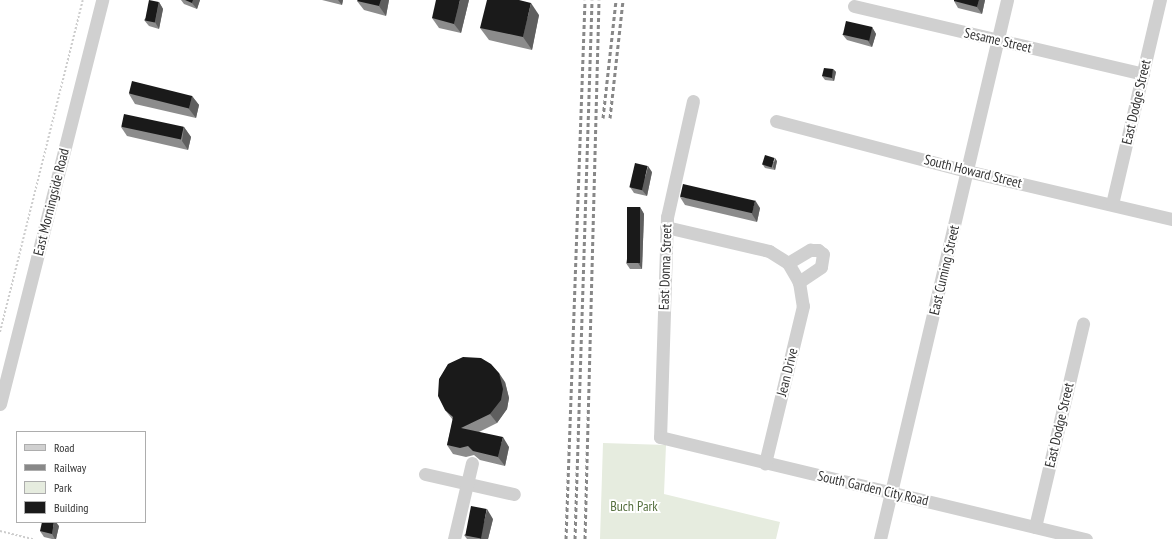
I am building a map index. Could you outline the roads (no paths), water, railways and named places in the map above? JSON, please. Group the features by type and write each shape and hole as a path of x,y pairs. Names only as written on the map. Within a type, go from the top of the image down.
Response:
{"street":[{"name":"East Morningside Road","path":"0,404 102,0"},
{"name":"East Cuming Street","path":"880,539 1007,0"},
{"name":"East Dodge Street","path":"1112,204 1160,0"},
{"name":"Sesame Street","path":"854,6 1143,74"},
{"name":"East Donna Street","path":"660,437 666,227 671,190 693,100"},
{"name":"South Howard Street","path":"776,121 967,171 1172,219"},
{"name":"Jean Drive","path":"666,227 761,248 777,254 788,264 799,282 803,299 801,314 765,463"},
{"path":"788,264 810,250 818,250 823,254 821,267 799,282"},
{"name":"East Dodge Street","path":"1035,526 1083,324"},
{"name":"South Garden City Road","path":"660,437 1086,539"},
{"path":"454,539 472,463"},
{"path":"425,474 514,494"}],"railway":[{"path":"566,539 585,0"},
{"path":"575,539 592,0"},
{"path":"585,539 599,0"},
{"path":"603,118 616,0"},
{"path":"610,118 623,0"}],"park label":[{"name":"Buch Park","path":"634,506"}]}
